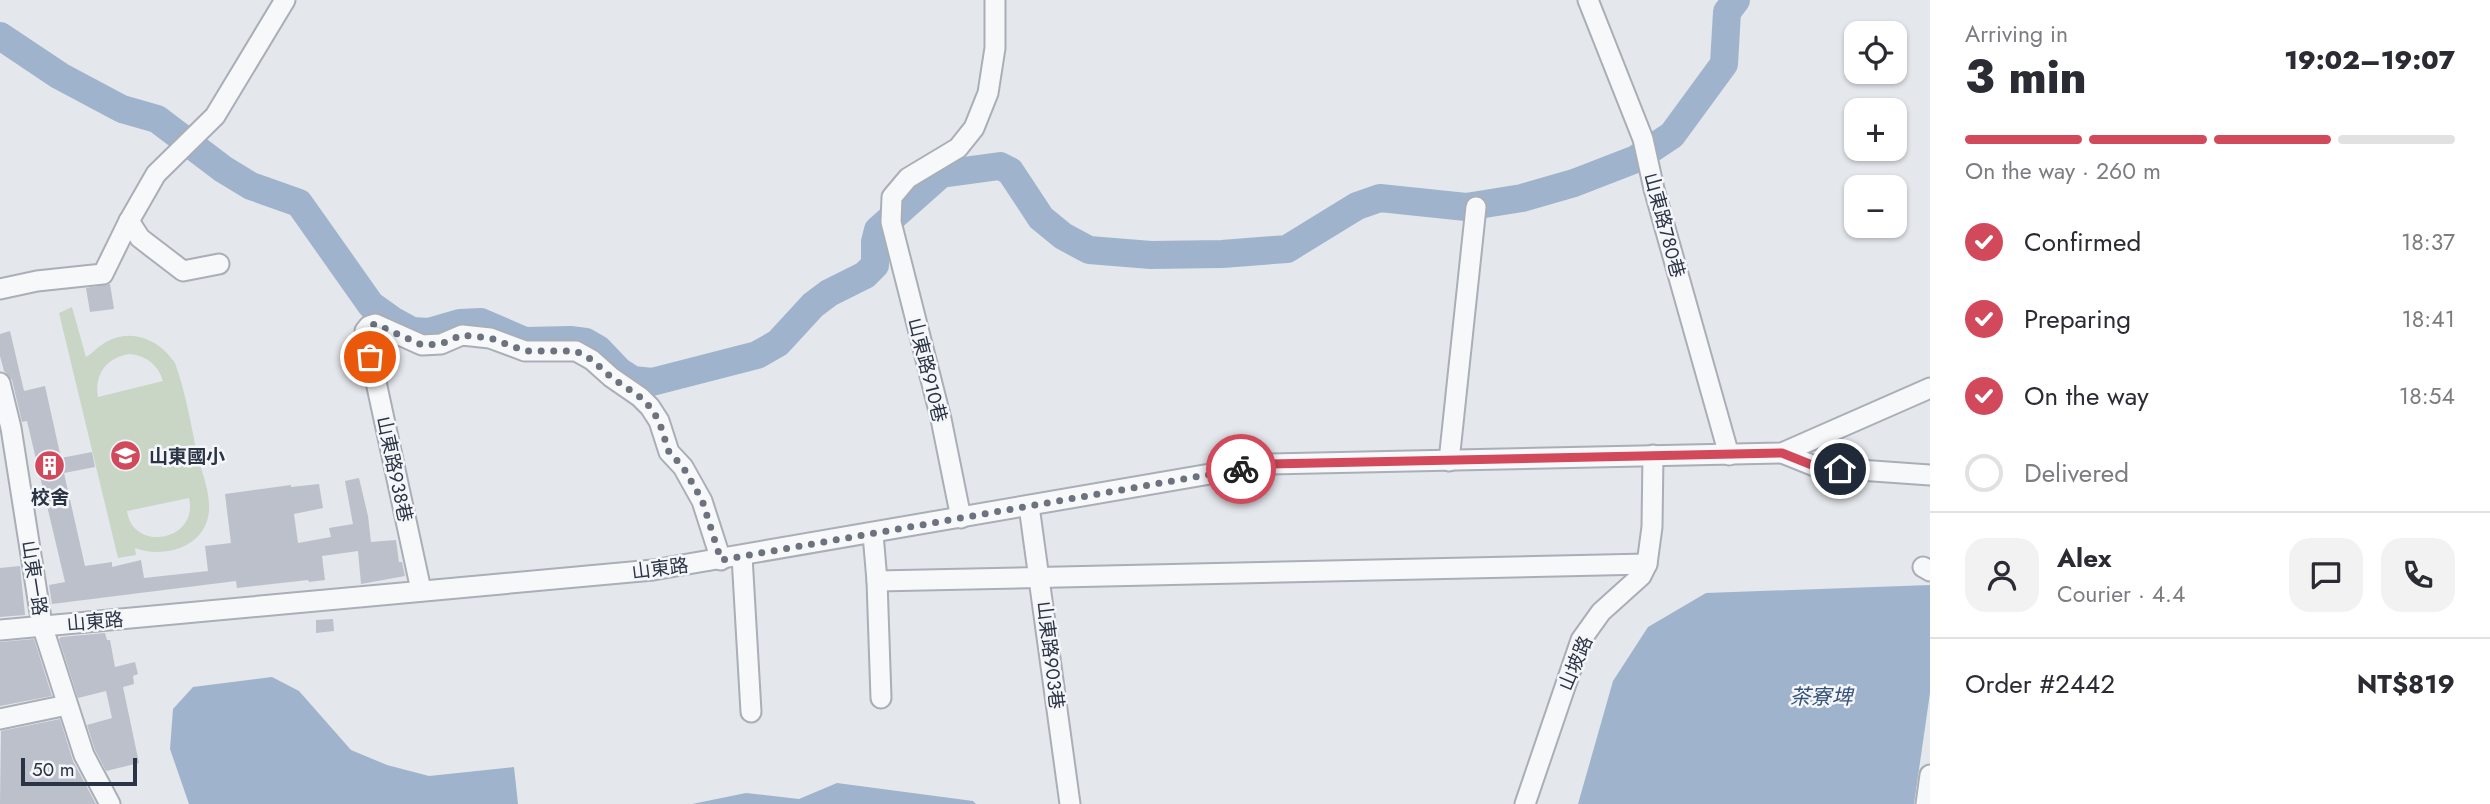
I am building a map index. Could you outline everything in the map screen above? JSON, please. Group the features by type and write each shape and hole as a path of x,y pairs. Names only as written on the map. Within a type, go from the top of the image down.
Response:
{"street":[{"path":"0,289 37,281 103,274 156,174 215,116 285,0"},
{"name":"山東路910巷","path":"961,518 941,419 891,216 892,197 908,178 958,148 974,128 988,93 995,48 995,0"},
{"name":"山東路780巷","path":"1588,0 1645,148 1654,189 1729,455"},
{"path":"1449,461 1476,207"},
{"path":"129,221 140,238 183,271 219,264"},
{"name":"山東路938巷","path":"421,590 365,331 375,324 422,345 441,344 462,335 490,338 525,351 576,351 592,360 650,407 659,421 669,452 683,467 702,500 721,560"},
{"name":"山東一路","path":"0,383 11,428 42,625 84,755 110,804"},
{"name":"山東路","path":"0,630 653,570 1268,464 1782,453 1930,388"},
{"path":"1782,453 1817,467 1930,475"},
{"path":"877,582 1647,564 1652,527 1653,455"},
{"name":"山東路903巷","path":"1029,506 1070,804"},
{"path":"873,534 881,698"},
{"path":"742,556 751,712"},
{"name":"山坡路","path":"1525,804 1581,640 1601,612 1642,576 1647,564"},
{"path":"0,719 67,705"}],"green space":[{"path":"72,307 86,357 108,341 118,337 137,336 162,348 175,363 207,487 209,505 208,519 203,530 184,546 160,552 135,548 136,555 118,558 59,313","holes":["130,354 151,362 163,381 98,397 98,381 104,368 115,359","189,498 189,513 184,524 175,532 164,536 152,537 141,533 132,524 127,511"]}],"water":[{"name":"茶寮埤","path":"1930,585 1930,693 1914,804 1578,804 1613,681 1648,627 1706,593"},
{"path":"272,677 299,691 351,750 387,765 429,776 514,767 518,804 189,804 170,749 173,709 193,687"},
{"path":"837,783 973,801 976,804 692,804 746,793 799,799"}],"building":[{"path":"110,284 114,309 90,312 86,288"},
{"path":"10,331 24,391 45,386 61,458 92,452 95,467 64,473 85,566 112,562 112,567 141,560 144,578 208,571 205,546 231,543 225,494 291,485 319,484 323,508 294,514 298,543 331,537 329,528 353,524 345,481 359,478 371,542 396,540 399,562 402,562 405,576 361,584 358,551 322,556 325,580 237,588 236,581 52,604 49,585 65,582 27,421 22,422 12,380 4,371 0,356 0,334"},
{"path":"20,566 25,615 0,617 0,568"},
{"path":"333,619 334,631 316,633 316,620"},
{"path":"105,633 107,640 110,640 115,667 135,662 138,674 133,676 134,684 123,687 139,763 106,771 95,750 87,725 112,718 106,691 78,698 59,639"},
{"path":"34,639 52,696 0,706 0,642"},
{"path":"60,719 73,761 96,804 0,804 1,731"}],"waterway":[{"path":"0,36 60,76 122,109 157,119 223,169 251,186 299,203 371,305 412,331 429,332 460,323 481,322 525,341 586,342 598,349 619,371 633,380 652,382 757,355 778,343 813,305 829,293 865,275 875,265 878,230 941,174 1000,166 1010,171 1041,218 1063,236 1089,250 1151,255 1222,254 1287,249 1357,206 1380,198 1466,207 1522,198 1574,183 1636,159 1672,135 1724,64 1727,12 1736,0"}],"way so far":[{"path":"370,357 365,331 375,324 422,345 441,344 462,335 490,338 525,351 576,351 592,360 650,407 659,421 669,452 683,467 702,500 721,560 1241,469"}],"place":[{"name":"山東國小","path":"126,456"},
{"name":"校舍","path":"50,466"}],"route":[{"path":"1241,469 1268,464 1782,453 1817,467 1840,469"}]}
